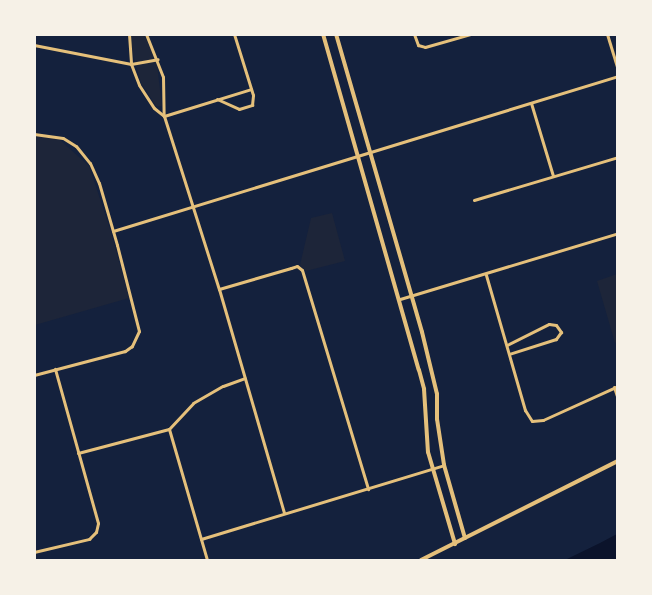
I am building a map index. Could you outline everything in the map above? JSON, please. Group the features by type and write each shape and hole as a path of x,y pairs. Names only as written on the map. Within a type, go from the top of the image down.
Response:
{"street":[{"path":"129,34 131,64 139,85 154,108 165,116"},
{"path":"146,34 158,59 165,90 165,116 219,289 284,513"},
{"path":"217,99 236,108 245,109 252,105 251,89 234,34"},
{"path":"323,34 424,389 425,427 432,468 455,544"},
{"path":"336,34 372,153 437,394 437,419 444,465 466,539"},
{"path":"414,34 418,45 425,47 471,34"},
{"path":"607,34 618,70"},
{"path":"34,45 131,64 158,59"},
{"path":"113,231 358,158 618,76"},
{"path":"165,116 251,89"},
{"path":"531,103 553,176"},
{"path":"34,134 63,138 85,155 99,183 139,331 137,339 125,351 34,375"},
{"path":"474,200 618,157"},
{"path":"399,299 486,275 618,233"},
{"path":"219,289 297,266 302,270 368,489"},
{"path":"486,275 525,411 532,421 543,420 616,387 618,399"},
{"path":"507,345 549,324 556,324 561,332 556,339 509,354"},
{"path":"34,552 89,539 96,532 97,515 55,369"},
{"path":"78,453 170,429 192,403 223,386 245,378"},
{"path":"170,429 207,561"},
{"path":"421,561 618,461"},
{"path":"201,539 444,465"}],"shaded area":[{"path":"132,35 144,35 154,55 162,106 156,106 141,83 131,47"},
{"path":"44,136 60,140 89,166 111,232 129,298 35,325 35,137"},
{"path":"332,213 345,261 306,271 300,265 311,218"},
{"path":"617,274 618,342 615,343 597,281"},
{"path":"617,534 617,560 565,560 600,543"}]}
